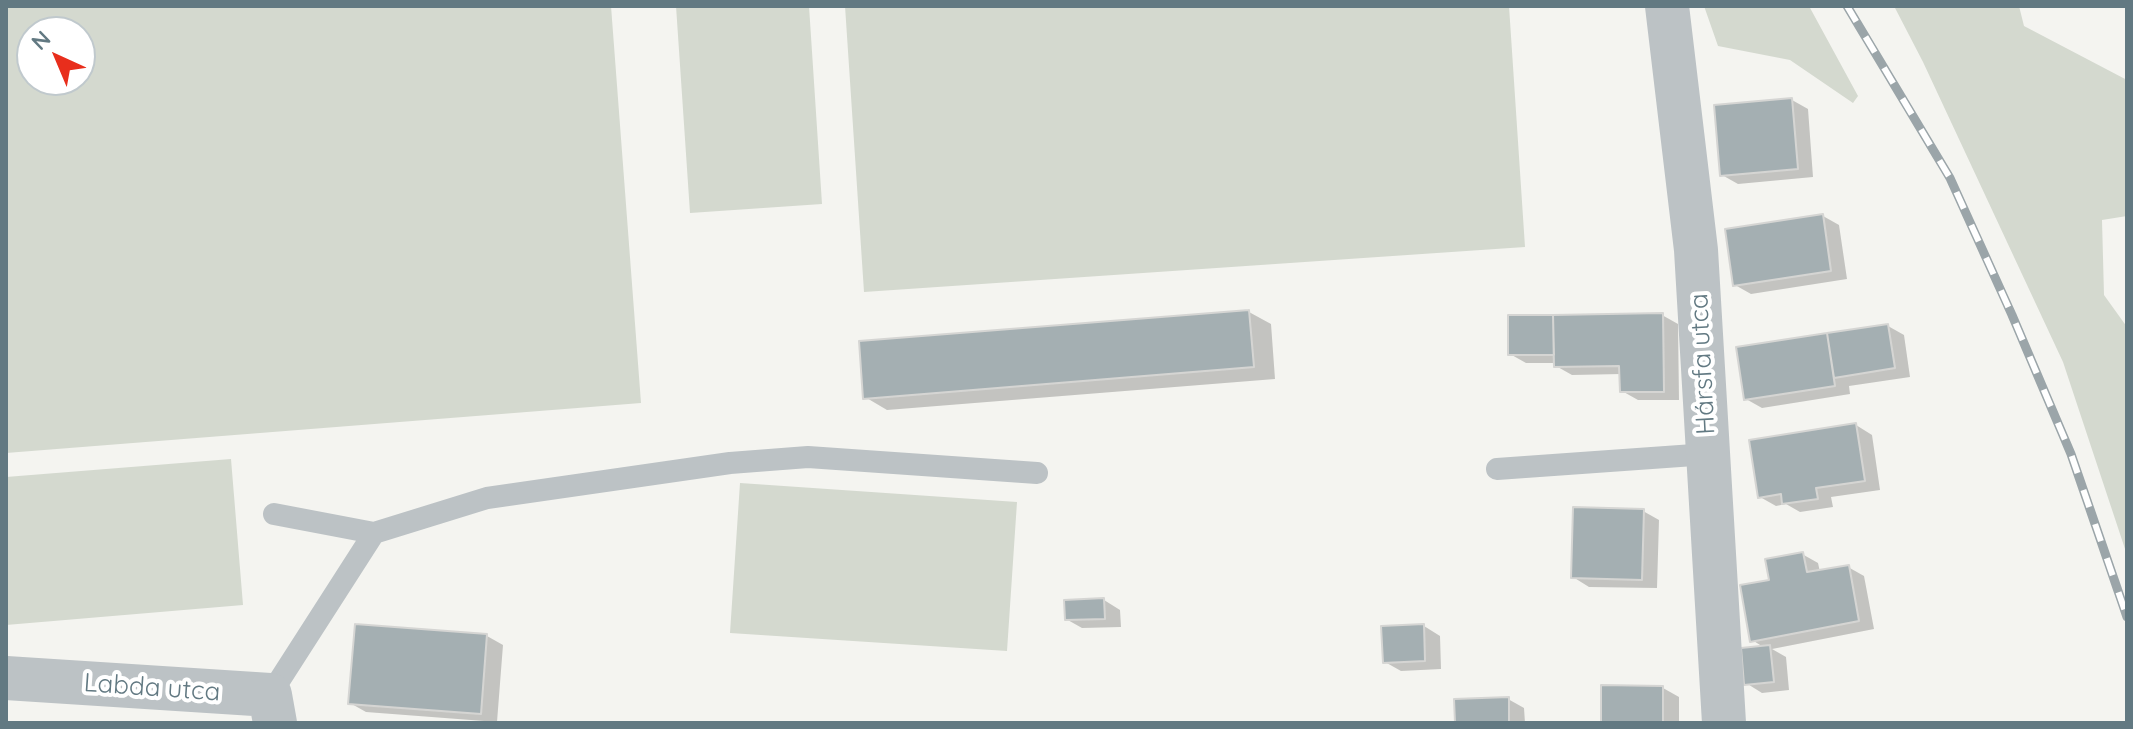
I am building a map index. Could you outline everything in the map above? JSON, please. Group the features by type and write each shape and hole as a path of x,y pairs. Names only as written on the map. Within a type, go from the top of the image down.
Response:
{"street":[{"name":"Hársfa utca","path":"1667,6 1696,250 1724,723"},
{"name":"Labda utca","path":"6,678 272,709"}],"lane":[{"path":"1497,469 1708,454"},
{"path":"274,514 374,533 487,498 730,463 808,457 1037,473"},
{"path":"272,709 374,533"}],"shaded area":[{"path":"6,6 611,6 641,403 6,453"},
{"path":"676,6 809,6 822,204 690,213"},
{"path":"845,6 1509,6 1525,247 864,292"},
{"path":"1704,6 1809,6 1858,96 1853,103 1790,60 1718,46"},
{"path":"1894,6 2019,6 2024,26 2127,80 2127,216 2102,220 2104,295 2127,327 2127,555 2063,362"},
{"path":"231,459 243,605 6,625 6,477"},
{"path":"740,483 1017,502 1007,651 730,633"}],"building":[{"path":"1792,98 1798,169 1720,176 1714,105"},
{"path":"1823,214 1831,271 1733,286 1725,229"},
{"path":"1249,310 1254,367 863,399 859,341"},
{"path":"1663,313 1664,392 1620,392 1619,366 1554,367 1553,315"},
{"path":"1508,315 1553,315 1554,355 1508,355"},
{"path":"1888,324 1895,368 1834,378 1827,333"},
{"path":"1827,333 1835,386 1744,400 1736,347"},
{"path":"1856,423 1865,481 1816,488 1818,499 1782,504 1781,494 1758,498 1749,440"},
{"path":"1573,507 1644,509 1642,580 1571,578"},
{"path":"1803,552 1807,572 1849,565 1859,621 1750,642 1740,585 1769,580 1765,559"},
{"path":"1104,598 1105,619 1065,620 1064,600"},
{"path":"355,624 487,634 481,714 348,704"},
{"path":"1424,624 1425,661 1383,663 1381,626"},
{"path":"1770,645 1774,682 1744,685 1741,648"},
{"path":"1601,685 1663,686 1663,723 1601,723"},
{"path":"1509,697 1509,723 1455,723 1454,699"}],"railway":[{"path":"1847,6 1950,178 2071,454 2127,617"}]}
